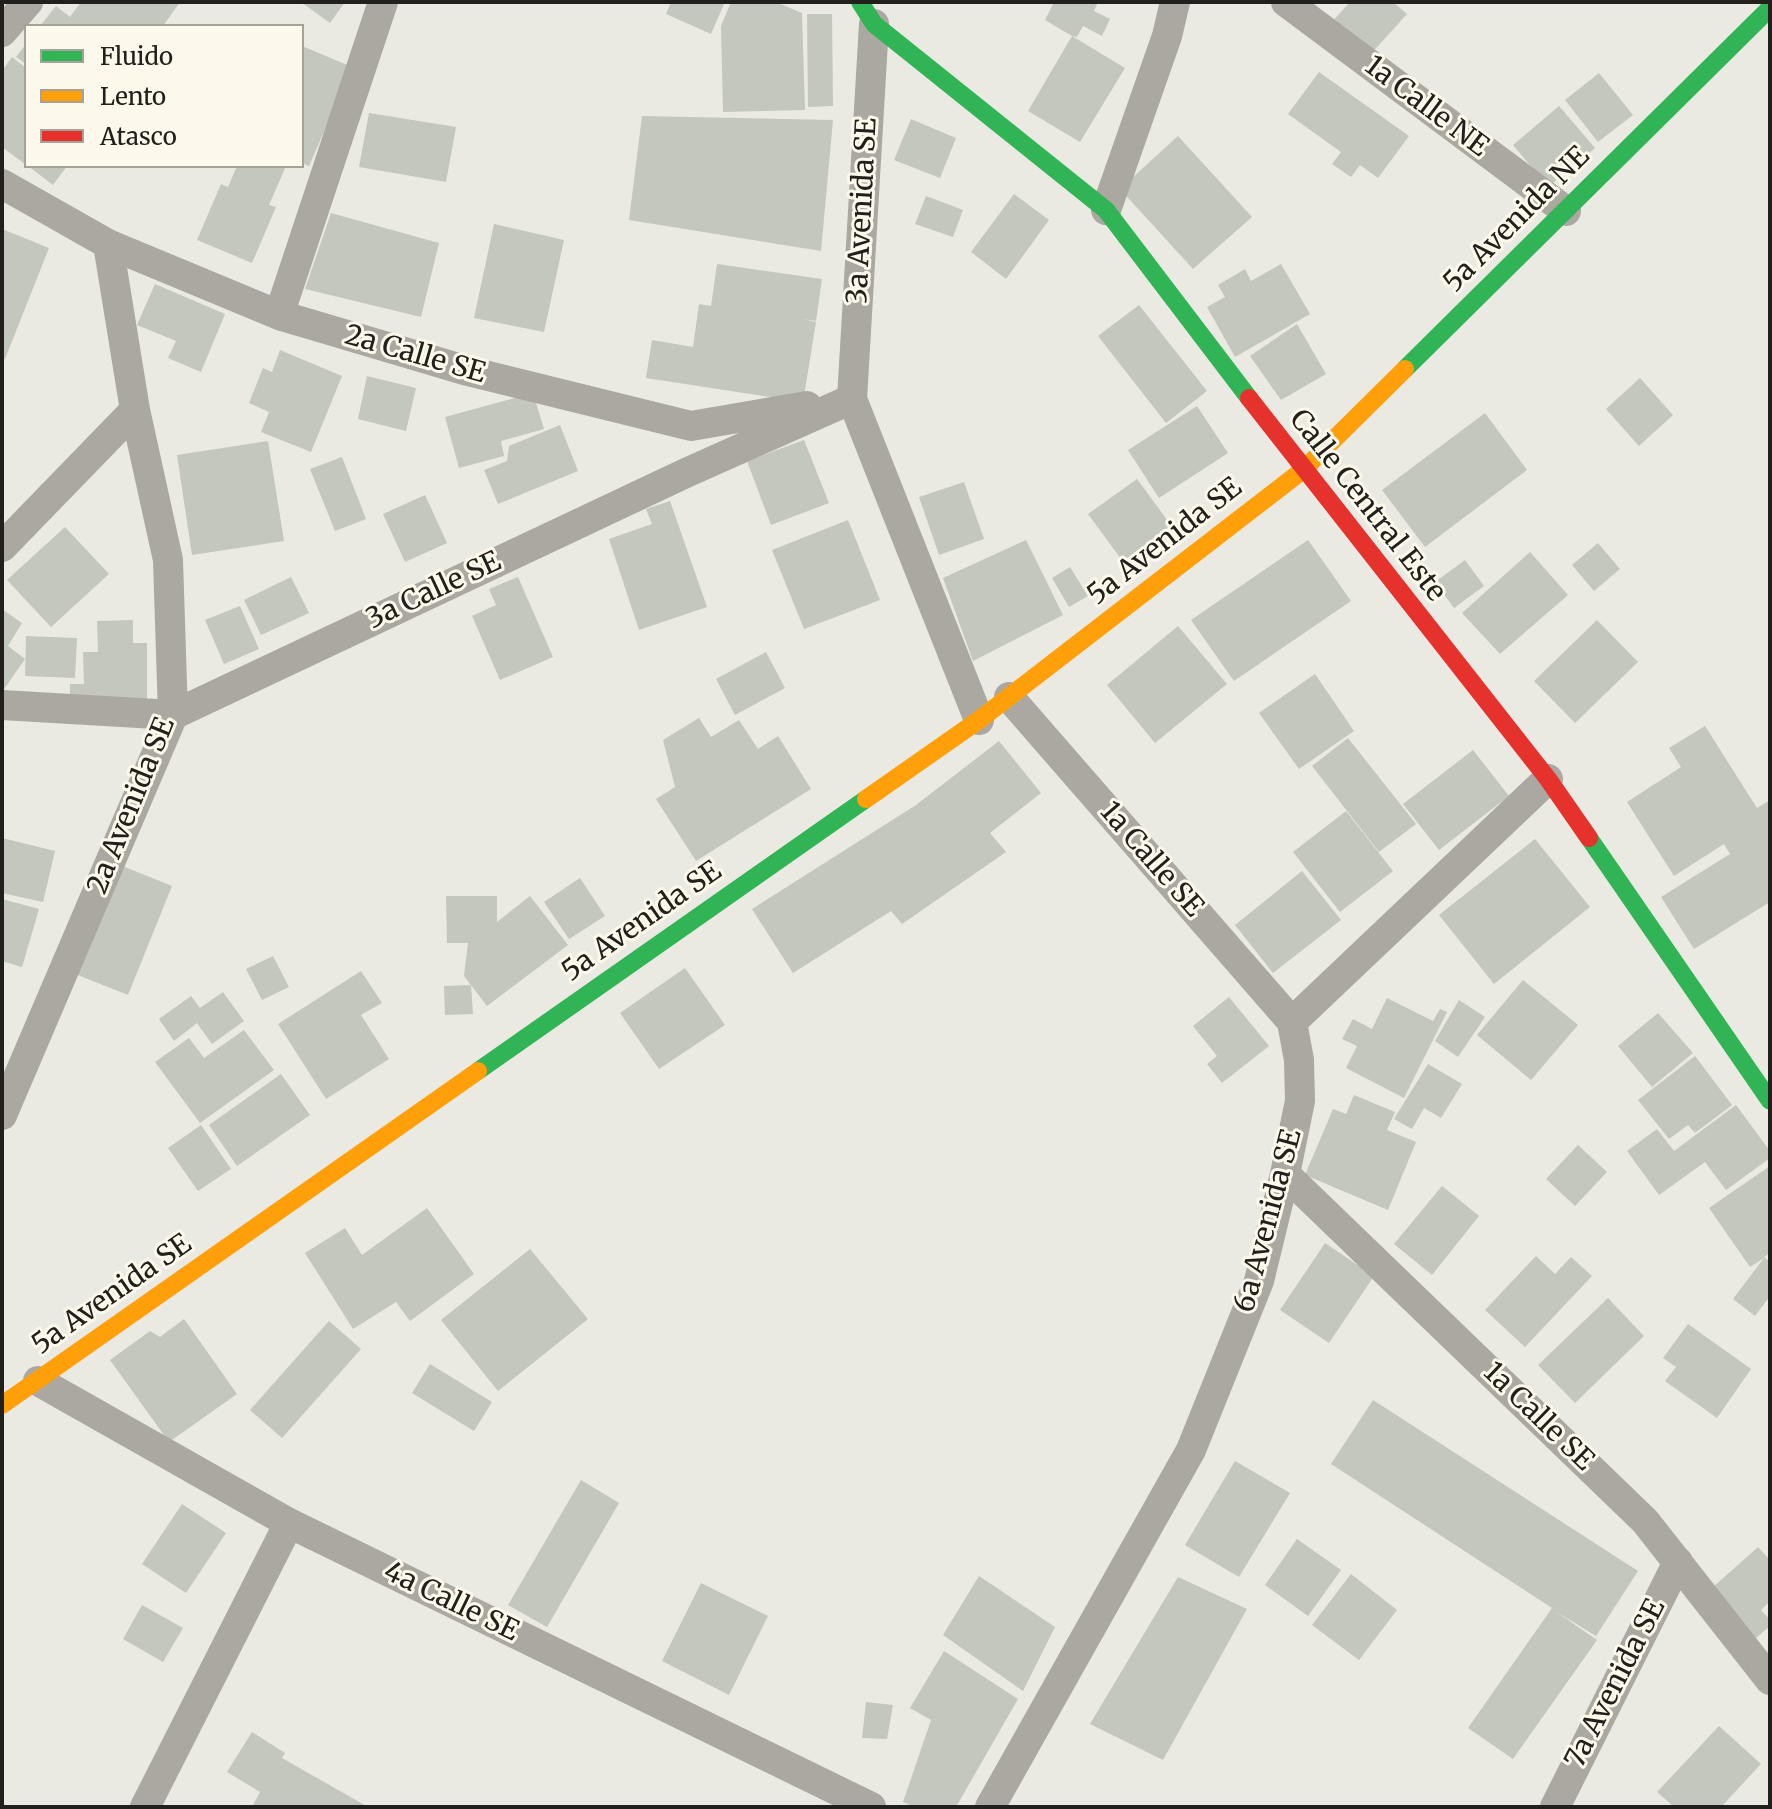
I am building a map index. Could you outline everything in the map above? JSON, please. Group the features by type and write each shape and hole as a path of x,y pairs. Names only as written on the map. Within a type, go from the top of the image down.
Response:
{"street":[{"path":"2,32 28,2"},
{"path":"279,315 383,2"},
{"path":"1106,210 1167,36 1175,2"},
{"name":"1a Calle NE","path":"1286,2 1566,211"},
{"name":"5a Avenida NE","path":"1303,470 1770,8"},
{"name":"Calle Central Este","path":"867,13 1106,210 1303,470 1548,779 1770,1101"},
{"name":"3a Avenida SE","path":"852,399 867,13"},
{"name":"2a Calle SE","path":"2,184 108,244 279,315 468,371 691,426 852,399"},
{"name":"2a Avenida SE","path":"2,1115 173,715 168,560 135,410 108,244"},
{"path":"852,399 979,720"},
{"name":"3a Calle SE","path":"2,705 173,715 688,472 852,399"},
{"path":"2,547 135,410"},
{"name":"5a Avenida SE","path":"2,1405 979,720 1303,470"},
{"name":"1a Calle SE","path":"1009,697 1292,1022"},
{"path":"1292,1022 1548,779"},
{"name":"6a Avenida SE","path":"990,1807 1191,1450 1259,1281 1300,1101 1299,1060 1292,1022"},
{"name":"1a Calle SE","path":"1285,1174 1645,1521 1770,1680"},
{"name":"4a Calle SE","path":"38,1381 289,1523 871,1807"},
{"path":"145,1807 289,1523"},
{"name":"7a Avenida SE","path":"1555,1807 1678,1562"}],"building":[{"path":"81,2 180,2 164,24 42,24 56,6 70,17"},
{"path":"301,2 345,2 330,23"},
{"path":"671,2 725,2 711,34 666,14"},
{"path":"731,2 776,2 802,13 805,110 723,112 721,26"},
{"path":"1054,2 1098,2 1094,11 1110,19 1102,36 1083,26 1077,37 1072,36 1045,20"},
{"path":"1350,2 1393,2 1407,14 1368,57 1330,24"},
{"path":"807,14 832,14 833,106 808,107"},
{"path":"1072,36 1125,68 1080,142 1028,111"},
{"path":"24,47 24,63 16,57"},
{"path":"304,47 352,67 309,166 304,164"},
{"path":"12,57 24,66 24,164 2,147 2,71"},
{"path":"1319,72 1409,136 1378,178 1360,165 1351,177 1332,164 1341,152 1288,114"},
{"path":"1599,73 1633,115 1598,142 1565,100"},
{"path":"1559,106 1595,148 1548,187 1513,145"},
{"path":"369,113 456,127 446,182 359,167"},
{"path":"642,116 833,120 821,251 629,220"},
{"path":"911,119 956,138 940,178 894,160"},
{"path":"1178,136 1252,217 1193,269 1120,189"},
{"path":"31,168 66,168 53,185"},
{"path":"236,168 285,168 269,205 276,207 252,263 197,240 221,184 228,187"},
{"path":"1014,194 1049,220 1006,279 971,252"},
{"path":"926,196 963,210 953,237 915,224"},
{"path":"331,213 439,243 421,317 305,289"},
{"path":"494,224 564,240 544,332 474,318"},
{"path":"2,229 49,248 5,359 2,358"},
{"path":"717,264 822,279 816,321 803,319 816,322 803,402 646,378 652,340 693,347 699,304 711,306"},
{"path":"1281,264 1310,314 1235,357 1207,307 1225,297 1218,285 1245,269 1251,281"},
{"path":"155,284 225,314 201,372 168,358 176,341 137,325"},
{"path":"1139,305 1207,391 1166,423 1098,336"},
{"path":"1297,324 1326,374 1281,400 1250,356"},
{"path":"280,350 342,376 311,452 261,432 269,412 249,403 263,368 272,372"},
{"path":"367,376 416,388 406,431 358,419"},
{"path":"1640,378 1673,415 1639,446 1606,409"},
{"path":"533,393 544,429 501,441 504,456 459,468 445,417"},
{"path":"1197,406 1228,453 1159,498 1128,450"},
{"path":"1485,413 1527,470 1425,547 1382,490"},
{"path":"560,425 578,471 498,504 484,470 507,461 509,446"},
{"path":"804,440 829,503 771,525 747,461"},
{"path":"268,441 284,541 192,555 177,455"},
{"path":"342,457 366,519 335,531 310,469"},
{"path":"1137,479 1176,532 1127,567 1088,514"},
{"path":"964,482 984,539 939,555 919,497"},
{"path":"425,495 447,543 405,562 383,514"},
{"path":"670,501 707,607 639,630 609,539 652,524 646,509"},
{"path":"848,520 880,600 804,629 772,550"},
{"path":"65,527 109,574 51,627 7,580"},
{"path":"1026,540 1063,615 973,661 943,578"},
{"path":"1308,540 1351,601 1234,681 1191,620"},
{"path":"1598,543 1620,569 1594,591 1572,565"},
{"path":"1530,552 1568,595 1500,654 1462,613"},
{"path":"1465,560 1484,586 1454,608 1435,582"},
{"path":"1070,567 1088,596 1069,607 1052,578"},
{"path":"291,577 309,613 261,635 244,600"},
{"path":"518,577 553,657 500,680 472,616 496,605 489,589"},
{"path":"240,606 259,649 224,664 205,620"},
{"path":"2,609 22,623 8,646 25,659 2,692"},
{"path":"133,620 133,643 147,643 147,700 70,701 70,684 84,684 83,652 98,652 97,621"},
{"path":"1597,620 1638,662 1575,723 1534,681"},
{"path":"1178,626 1227,684 1155,743 1107,685"},
{"path":"26,636 77,638 75,678 25,676"},
{"path":"766,652 785,688 735,715 716,679"},
{"path":"1315,674 1354,731 1299,769 1259,713"},
{"path":"699,718 711,737 739,720 758,749 778,736 811,789 696,861 656,799 675,787 663,740"},
{"path":"1705,726 1757,808 1770,800 1770,902 1694,949 1661,897 1730,854 1724,844 1674,876 1627,802 1681,767 1669,748"},
{"path":"1348,738 1416,824 1379,852 1312,766"},
{"path":"999,741 1041,793 990,833 1006,852 902,924 891,911 793,973 752,909 916,805"},
{"path":"1473,750 1509,796 1439,850 1403,804"},
{"path":"1346,811 1393,871 1340,912 1293,852"},
{"path":"2,838 55,851 43,902 2,893"},
{"path":"1535,839 1590,907 1494,984 1439,915"},
{"path":"115,863 172,886 128,995 70,972"},
{"path":"1302,871 1341,920 1273,973 1235,925"},
{"path":"580,878 605,916 569,939 544,902"},
{"path":"446,896 497,896 497,922 530,896 568,945 487,1006 464,976 468,943 447,943"},
{"path":"2,899 39,909 22,967 2,961"},
{"path":"273,956 289,987 262,1000 246,969"},
{"path":"685,968 725,1025 659,1069 620,1013"},
{"path":"361,971 382,1003 361,1015 389,1059 326,1099 278,1024"},
{"path":"1523,980 1578,1025 1531,1080 1477,1035"},
{"path":"471,985 473,1014 445,1015 444,986"},
{"path":"223,992 244,1021 212,1044 197,1023 174,1041 159,1019 191,996 200,1008"},
{"path":"1229,997 1269,1046 1222,1083 1207,1064 1217,1056 1193,1026"},
{"path":"1387,998 1433,1021 1440,1009 1447,1012 1404,1098 1346,1068 1357,1046 1342,1039 1353,1019 1372,1029"},
{"path":"1459,1000 1485,1017 1458,1057 1435,1041"},
{"path":"1658,1013 1693,1053 1652,1087 1618,1046"},
{"path":"244,1030 274,1070 200,1123 155,1062 189,1038 204,1058"},
{"path":"1695,1056 1732,1105 1695,1133 1688,1125 1669,1139 1638,1100"},
{"path":"1428,1064 1462,1084 1441,1118 1424,1108 1412,1129 1394,1119"},
{"path":"281,1074 310,1115 237,1166 209,1125"},
{"path":"1354,1095 1395,1112 1387,1130 1416,1142 1388,1210 1305,1175 1333,1109 1346,1114"},
{"path":"1736,1105 1770,1151 1770,1158 1726,1190 1705,1162 1659,1195 1627,1151 1657,1129 1674,1151"},
{"path":"201,1125 231,1169 198,1191 168,1148"},
{"path":"1578,1145 1607,1172 1575,1206 1546,1179"},
{"path":"1770,1166 1770,1253 1764,1257 1770,1262 1770,1296 1755,1316 1733,1299 1764,1258 1750,1267 1709,1208"},
{"path":"1442,1186 1479,1216 1432,1275 1394,1244"},
{"path":"427,1208 474,1274 410,1321 396,1302 353,1329 305,1253 345,1228 362,1255"},
{"path":"1325,1243 1374,1276 1329,1343 1280,1310"},
{"path":"530,1249 588,1319 498,1391 441,1320"},
{"path":"1536,1256 1555,1274 1571,1257 1592,1276 1525,1347 1485,1310"},
{"path":"1608,1298 1644,1336 1575,1403 1538,1365"},
{"path":"184,1319 237,1394 169,1442 110,1360 150,1331 160,1337"},
{"path":"329,1321 361,1349 282,1438 250,1410"},
{"path":"1688,1324 1751,1369 1717,1418 1665,1381 1676,1367 1663,1358"},
{"path":"430,1364 492,1402 474,1431 412,1393"},
{"path":"1373,1400 1638,1571 1596,1636 1555,1611 1597,1640 1513,1759 1468,1728 1552,1608 1331,1464"},
{"path":"1235,1461 1290,1493 1239,1577 1185,1545"},
{"path":"581,1480 619,1503 547,1627 508,1605"},
{"path":"182,1504 226,1533 186,1593 142,1564"},
{"path":"1297,1539 1341,1570 1308,1616 1265,1585"},
{"path":"1758,1547 1770,1560 1770,1601 1761,1610 1770,1620 1770,1626 1756,1638 1712,1588"},
{"path":"1351,1574 1397,1610 1359,1660 1312,1625"},
{"path":"979,1576 1055,1627 1023,1691 943,1635"},
{"path":"1178,1577 1247,1609 1163,1760 1090,1724"},
{"path":"701,1583 768,1616 729,1695 662,1661"},
{"path":"142,1605 183,1628 163,1662 123,1639"},
{"path":"944,1651 1018,1699 956,1807 914,1807 903,1802 931,1720 910,1708"},
{"path":"866,1702 893,1705 887,1739 862,1738"},
{"path":"1719,1726 1761,1764 1721,1807 1674,1807 1657,1792"},
{"path":"252,1732 285,1753 282,1758 368,1807 252,1807 260,1792 227,1772"}],"traffic: fast":[{"path":"860,2 874,24 1106,210 1249,398"},
{"path":"1405,369 1770,8"},
{"path":"478,1071 866,799"},
{"path":"1589,838 1770,1101"}],"traffic: slow":[{"path":"866,799 979,720 1303,470 1405,369"},
{"path":"2,1405 478,1071"}],"traffic: jam":[{"path":"1249,398 1548,779 1589,838"}]}
